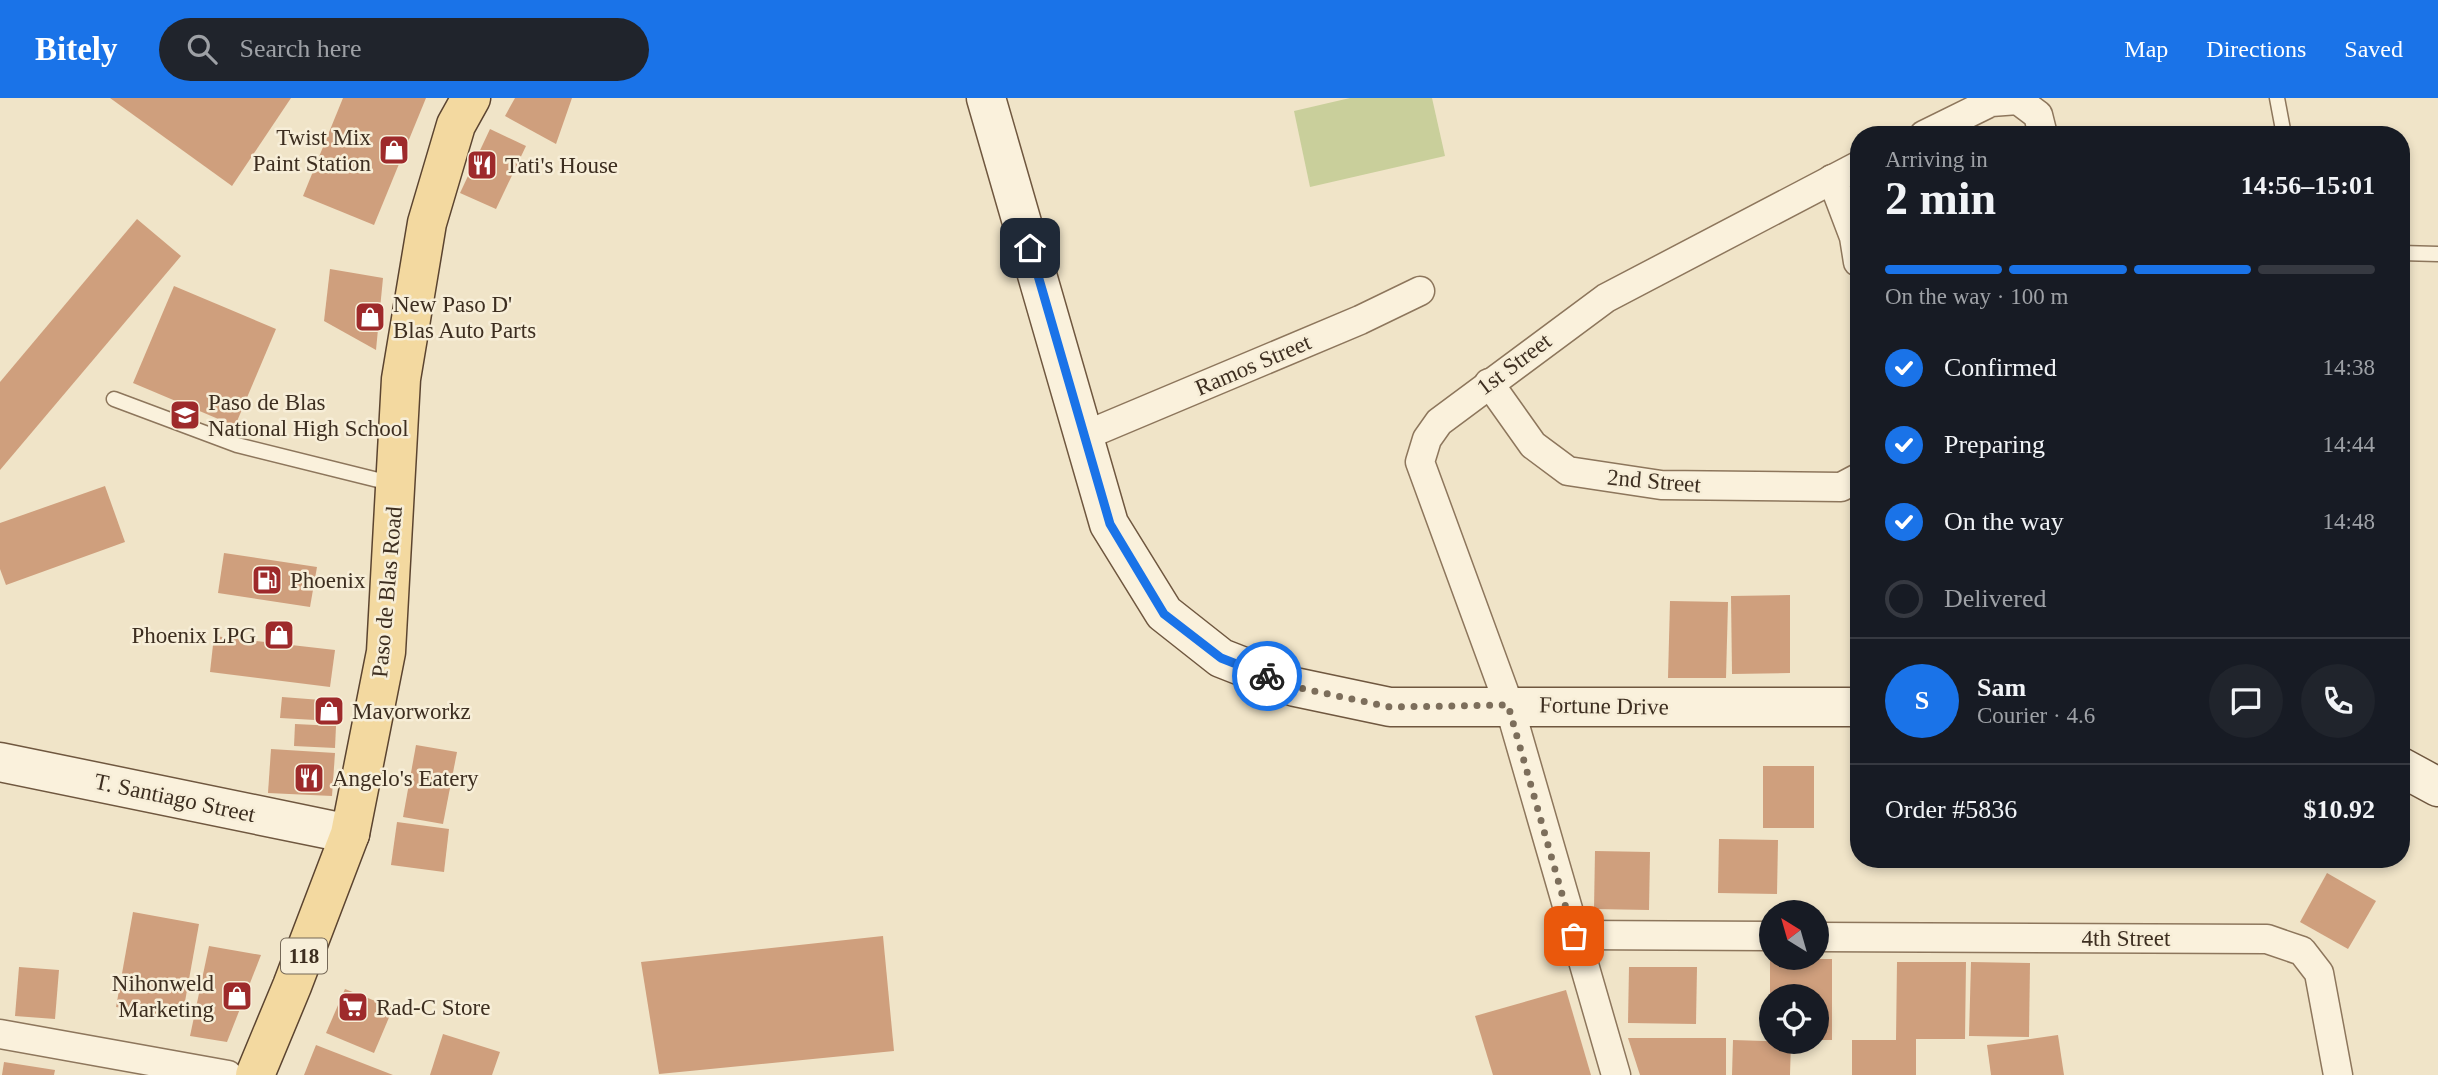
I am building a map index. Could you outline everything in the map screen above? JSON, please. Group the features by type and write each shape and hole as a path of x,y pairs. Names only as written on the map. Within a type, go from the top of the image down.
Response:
{"main road":[{"name":"Paso de Blas Road","path":"254,1075 292,986 350,835 386,652 401,379 427,223 456,125 471,98"}],"street":[{"name":"Fortune Drive","path":"986,98 1110,524 1164,614 1221,658 1295,687 1390,707 1850,707"},
{"path":"1942,126 1991,102 2018,100 2038,115 2041,126"},
{"name":"1st Street","path":"1616,1075 1508,705 1420,462 1427,439 1439,422 1606,298 1850,170"},
{"path":"1832,179 1850,226"},
{"name":"Ramos Street","path":"1084,436 1360,320 1420,291"},
{"name":"2nd Street","path":"1489,383 1533,445 1568,471 1661,485 1840,487 1850,482"},
{"name":"T. Santiago Street","path":"0,762 350,835"},
{"path":"2410,772 2438,787"},
{"path":"1574,936 1759,936"},
{"name":"4th Street","path":"1829,937 2267,939 2302,951 2319,973 2337,1075"},
{"path":"0,1034 228,1075"}],"lane":[{"path":"2277,98 2282,126"},
{"path":"2410,253 2438,254"},
{"path":"114,399 237,444 395,484"}],"green space":[{"path":"1350,98 1432,98 1445,156 1310,187 1294,111"}],"building":[{"path":"110,98 291,98 232,186"},
{"path":"343,98 426,98 374,225 303,196"},
{"path":"515,98 572,98 556,144 505,116"},
{"path":"490,129 526,146 496,209 460,193"},
{"path":"137,219 181,256 0,470 0,382"},
{"path":"330,269 383,278 376,350 324,321"},
{"path":"174,286 276,329 235,426 133,383"},
{"path":"105,486 125,542 6,585 0,569 0,523"},
{"name":"Phoenix","path":"224,553 317,567 310,607 218,593"},
{"path":"1790,595 1790,673 1732,674 1731,596"},
{"path":"1670,601 1728,602 1726,678 1668,678"},
{"path":"214,636 335,650 330,687 210,672"},
{"path":"282,697 334,701 333,721 280,718"},
{"path":"295,724 336,726 335,748 294,746"},
{"path":"416,745 457,752 443,824 403,817"},
{"path":"271,749 335,753 332,796 268,793"},
{"path":"1763,766 1814,766 1814,828 1763,828"},
{"path":"397,822 449,829 444,872 391,865"},
{"path":"1719,839 1778,840 1777,894 1718,893"},
{"path":"1595,851 1650,852 1649,910 1594,909"},
{"path":"2327,873 2376,901 2348,949 2300,922"},
{"path":"133,912 199,924 182,1018 116,1007"},
{"path":"883,936 894,1051 659,1074 641,962"},
{"path":"209,946 261,955 227,1042 190,1036"},
{"path":"1829,959 1832,959 1832,1040 1829,1040 1829,984 1770,984 1770,970 1829,970"},
{"path":"1897,962 1966,962 1965,1039 1916,1039 1916,1075 1852,1075 1852,1040 1896,1040"},
{"path":"1971,962 2030,963 2029,1037 1969,1036"},
{"path":"19,967 59,970 55,1019 15,1016"},
{"path":"1629,967 1697,967 1696,1024 1628,1023"},
{"path":"345,989 393,1008 374,1053 326,1033"},
{"path":"1566,990 1591,1075 1493,1075 1475,1016"},
{"path":"443,1034 500,1052 492,1075 430,1075"},
{"path":"2058,1035 2064,1075 1991,1075 1987,1045"},
{"path":"1628,1038 1726,1038 1726,1075 1640,1075"},
{"path":"1733,1040 1759,1041 1759,1054 1791,1054 1790,1075 1732,1075"},
{"path":"316,1045 393,1075 304,1075"},
{"path":"4,1062 55,1070 54,1075 2,1075"}],"way so far":[{"path":"1267,676 1295,687 1390,707 1508,705 1574,936"}],"place":[{"name":"Twist Mix Paint Station","path":"394,150"},
{"name":"Tati's House","path":"482,165"},
{"name":"New Paso D' Blas Auto Parts","path":"370,317"},
{"name":"Paso de Blas National High School","path":"185,415"},
{"name":"Phoenix","path":"267,580"},
{"name":"Phoenix LPG","path":"279,635"},
{"name":"Mavorworkz","path":"329,711"},
{"name":"Angelo's Eatery","path":"309,778"},
{"name":"Nihonweld Marketing","path":"237,996"},
{"name":"Rad-C Store","path":"353,1007"}],"route":[{"path":"1030,248 1110,524 1164,614 1221,658 1267,676"}]}
